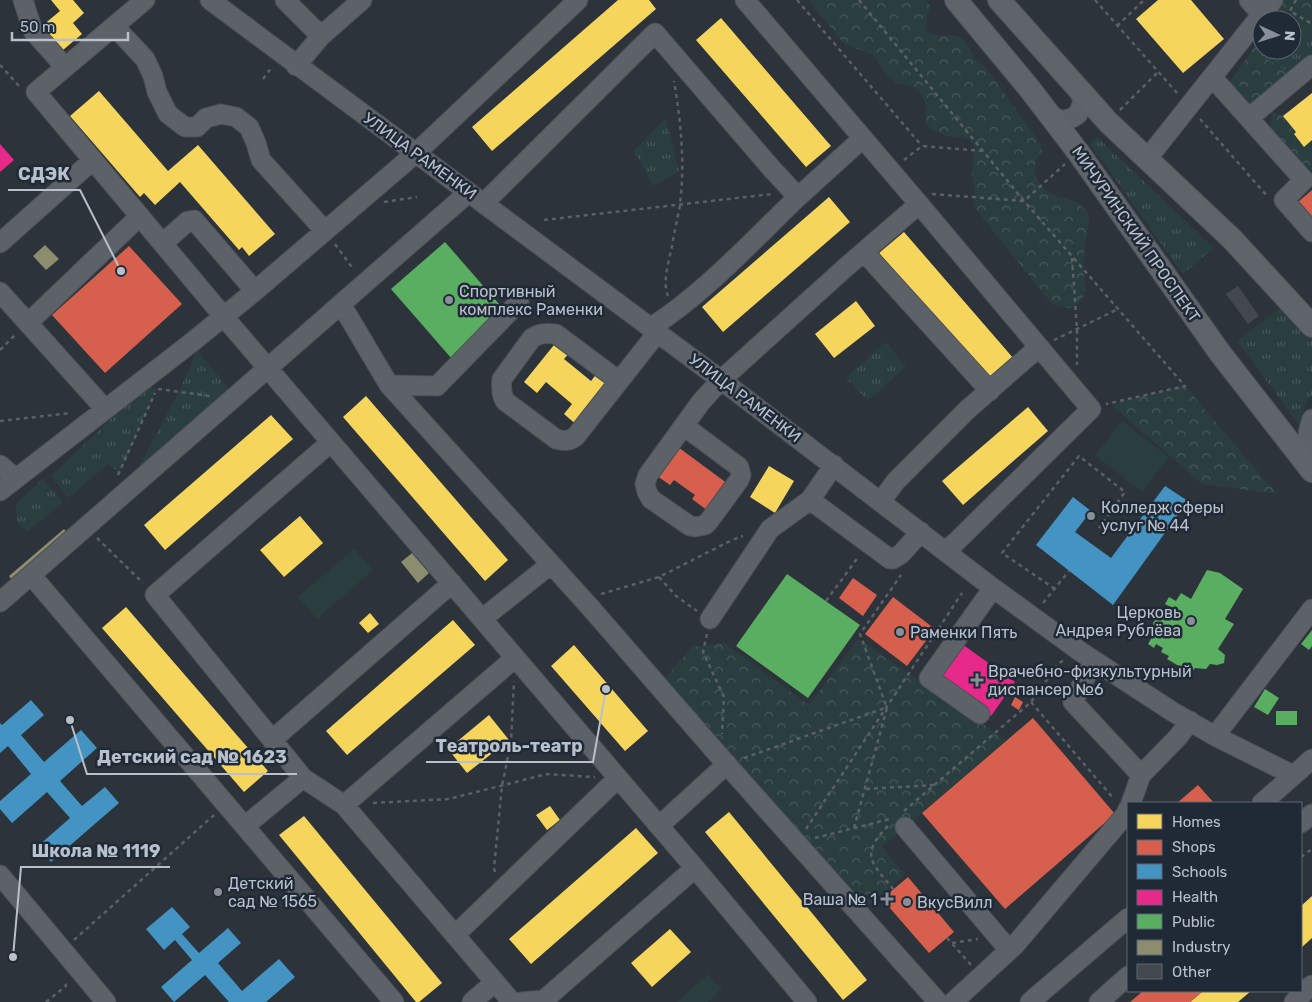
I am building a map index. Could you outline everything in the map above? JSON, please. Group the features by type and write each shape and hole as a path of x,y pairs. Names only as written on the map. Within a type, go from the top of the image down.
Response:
{"main road":[{"name":"МИЧУРИНСКИЙ ПРОСПЕКТ","path":"956,0 1049,113 1220,354 1312,471"},
{"path":"999,0 1108,122 1232,238 1312,326"}],"street":[{"path":"24,0 34,31 65,67"},
{"path":"145,0 36,92 224,317 695,868 807,1002"},
{"name":"УЛИЦА РАМЕНКИ","path":"210,0 296,66 721,380 993,588 1088,656 1215,736 1293,775"},
{"path":"286,0 321,36"},
{"path":"296,66 321,36 362,0"},
{"path":"0,491 255,291 416,153 578,0"},
{"path":"744,0 892,172 1091,409 945,551"},
{"path":"1147,159 1267,8 1249,0"},
{"path":"114,26 145,60 168,114 185,127 197,127 206,118 221,114 236,117 249,127 261,160 325,231"},
{"path":"484,204 655,33 796,194"},
{"path":"1249,118 1312,65"},
{"path":"1212,77 1304,180 1284,200 1312,232"},
{"path":"1049,113 1060,120 1066,120 1078,114 1083,102 1079,89"},
{"path":"619,381 556,334 548,333 538,334 532,338 502,378 501,386 502,396 505,401 556,439 570,440 576,436 619,381 653,330 694,296 796,194 863,138"},
{"path":"0,243 93,160"},
{"path":"0,602 468,193"},
{"path":"684,426 739,466 741,475 740,480 709,521 700,526 690,526 651,499 646,492 645,484 648,475 701,402 721,380 919,204"},
{"path":"28,322 140,216"},
{"path":"163,243 188,221 194,220 255,291"},
{"path":"864,252 990,391"},
{"path":"0,292 105,409"},
{"path":"388,385 437,386 519,302"},
{"path":"341,304 388,385 551,564 938,1002"},
{"path":"881,501 902,474 967,410 1039,347"},
{"path":"1312,419 1307,436 1307,453 1312,471"},
{"path":"331,442 155,594 302,778 344,805 512,1002"},
{"path":"710,618 770,529 810,500 834,465"},
{"path":"0,466 15,478"},
{"path":"810,500 890,558 897,557 921,532"},
{"path":"482,619 551,564"},
{"path":"31,575 394,1002"},
{"path":"272,740 452,583"},
{"path":"980,714 930,678 993,588"},
{"path":"1215,736 1312,609"},
{"path":"1088,656 1073,702 1141,776"},
{"path":"344,805 515,658"},
{"path":"1131,802 1141,776 1178,737 1190,721"},
{"path":"1263,802 1312,759"},
{"path":"659,826 724,761"},
{"path":"245,826 302,778"},
{"path":"455,935 618,778"},
{"path":"953,1002 1009,950 1127,810"},
{"path":"1302,822 1312,814"},
{"path":"901,823 1009,950"},
{"path":"521,1002 544,1000 695,868"},
{"path":"0,875 106,1002"},
{"path":"1034,1001 1127,919"},
{"path":"1099,1002 1127,977"},
{"path":"472,1002 495,982"},
{"path":"1294,1002 1312,985"}],"path":[{"path":"797,0 922,146"},
{"path":"859,0 1024,201 1185,386 1091,409"},
{"path":"1095,0 1273,202"},
{"path":"1117,26 1144,0"},
{"path":"1296,0 1290,11 1312,24"},
{"path":"669,49 679,111 682,154 680,204 665,290 674,311"},
{"path":"0,65 29,98 36,92"},
{"path":"1108,122 1158,72"},
{"path":"892,172 922,146 983,151"},
{"path":"919,204 934,194 1024,201 1078,152"},
{"path":"544,220 680,204 796,194"},
{"path":"325,231 364,284"},
{"path":"1072,257 1077,329 1078,393"},
{"path":"1039,347 1118,309"},
{"path":"0,350 28,322"},
{"path":"115,482 171,358"},
{"path":"136,385 231,400"},
{"path":"0,420 76,412"},
{"path":"1054,589 1002,553 1078,456 1125,492 1099,528"},
{"path":"85,528 155,594"},
{"path":"602,594 659,578 732,540 770,529"},
{"path":"1043,603 1069,571"},
{"path":"854,828 866,789 886,708 860,634 903,572"},
{"path":"659,578 676,596 710,618 703,652 724,697 724,761 886,708"},
{"path":"797,843 962,593"},
{"path":"894,890 873,864 872,845 877,837 901,823 934,785 1031,702 1059,663 1088,656"},
{"path":"502,890 494,868 502,786 511,741 515,658"},
{"path":"1031,702 1127,808"},
{"path":"344,805 449,798 546,774 618,778"},
{"path":"866,789 934,785"},
{"path":"46,1002 66,986 63,949 226,804"},
{"path":"797,843 854,828 901,823"},
{"path":"952,943 996,936"},
{"path":"947,938 980,976"}],"green space":[{"path":"809,0 925,0 931,7 927,14 926,32 934,35 959,37 966,43 974,58 987,69 1040,143 1042,151 1037,159 1035,168 1040,184 1046,191 1075,202 1087,212 1089,220 1084,256 1085,292 1078,303 1070,308 1054,305 974,207 975,190 972,173 974,147 970,140 962,137 946,136 931,129 925,122 926,105 918,90 894,82 887,76 874,55 844,44"},
{"path":"1273,0 1312,0 1312,24 1302,18 1302,10 1266,10"},
{"path":"1302,18 1312,24 1312,56 1290,73 1269,60 1302,60"},
{"path":"1252,50 1252,60 1269,60 1290,73 1312,56 1312,65 1249,118 1224,90"},
{"path":"1272,111 1283,116 1304,146 1312,140 1312,177 1270,129"},
{"path":"666,118 679,171 653,186 634,151"},
{"path":"1097,137 1214,248 1183,274 1090,144"},
{"path":"1284,305 1312,335 1312,395 1305,405 1300,426 1237,341"},
{"path":"885,342 906,366 868,401 846,378"},
{"path":"197,350 235,396 125,492 179,392"},
{"path":"1185,386 1277,494 1202,484 1113,406 1121,401"},
{"path":"145,387 157,389 119,473 108,464 68,498 51,476"},
{"path":"1122,421 1169,457 1142,492 1095,455"},
{"path":"43,479 63,502 27,532 17,522 16,504"},
{"path":"354,549 373,570 317,619 298,597"},
{"path":"858,639 1006,740 882,847 905,875 863,909 663,680 692,647 724,643 809,705"},
{"path":"708,974 722,989 708,1002 677,1002"}],"building: Homes":[{"path":"51,0 73,0 84,13 73,23 82,34 63,50 42,26 60,11"},
{"path":"618,0 649,0 656,9 492,151 472,127"},
{"path":"1158,0 1191,0 1224,39 1183,73 1136,19"},
{"path":"721,18 831,146 806,167 696,40"},
{"path":"99,91 168,171 198,145 275,234 249,256 242,247 239,250 180,182 155,205 144,193 140,197 70,116"},
{"path":"1312,93 1312,140 1304,147 1294,134 1296,132 1283,116"},
{"path":"829,197 850,222 723,332 702,307"},
{"path":"904,232 1014,359 989,381 879,253"},
{"path":"856,301 875,326 834,358 815,334"},
{"path":"558,340 571,351 564,359 591,381 598,372 612,384 578,426 564,414 572,404 546,382 537,393 524,382"},
{"path":"366,396 508,560 485,581 343,417"},
{"path":"1028,407 1048,431 963,505 942,481"},
{"path":"271,415 293,439 165,550 144,525"},
{"path":"769,466 794,481 775,513 750,497"},
{"path":"300,516 323,543 284,577 260,550"},
{"path":"126,607 268,771 244,792 102,628"},
{"path":"370,613 379,624 368,633 359,623"},
{"path":"453,620 475,645 347,755 326,731"},
{"path":"574,645 648,731 625,751 551,666"},
{"path":"489,715 509,740 467,773 448,749"},
{"path":"550,806 560,820 547,830 536,815"},
{"path":"729,812 867,980 843,1000 705,832"},
{"path":"304,816 442,983 419,1002 416,1002 279,835"},
{"path":"636,828 658,853 531,964 509,939"},
{"path":"1312,896 1312,938 1302,947 1302,905"},
{"path":"670,929 691,952 652,987 631,963"},
{"path":"1202,992 1250,992 1238,1002 1190,1002"}],"building: Shops":[{"path":"1312,190 1312,219 1298,202"},
{"path":"129,246 182,304 105,373 52,315"},
{"path":"678,447 728,484 708,511 692,499 695,495 674,480 670,485 657,476"},
{"path":"853,578 877,595 863,616 839,598"},
{"name":"Раменки Пять","path":"893,597 935,629 907,666 865,634"},
{"path":"1036,666 1043,671 1039,678 1031,673"},
{"path":"1015,697 1023,702 1019,710 1011,705"},
{"path":"1033,718 1115,814 1005,909 922,813"},
{"path":"1198,785 1213,802 1178,802"},
{"path":"908,877 954,932 929,953 882,899"},
{"path":"1142,992 1202,992 1190,1002 1130,1002"}],"building: Schools":[{"path":"1165,486 1188,501 1113,605 1036,545 1073,497 1091,511 1075,532 1111,558"},
{"path":"31,700 44,715 21,735 44,762 81,730 97,748 60,781 82,806 105,787 119,803 51,862 38,846 70,818 47,792 12,823 0,809 0,801 31,774 8,746 0,753 0,723 2,725"},
{"path":"172,907 190,927 182,934 199,953 228,928 241,943 218,963 242,991 279,959 295,977 266,1002 229,1002 205,975 174,1002 161,987 192,960 175,940 164,950 146,929"}],"building: Health":[{"path":"0,144 14,160 0,172"},
{"name":"Врачебно-физкультурный диспансер №6","path":"962,644 1015,682 991,716 938,678"}],"building: Public":[{"name":"Спортивный комплекс Раменки","path":"445,242 506,312 452,359 391,289"},
{"name":"Церковь Андрея Рублёва","path":"1207,570 1220,573 1243,589 1225,619 1234,624 1218,649 1225,655 1224,663 1210,664 1206,669 1195,668 1191,673 1167,659 1169,656 1161,652 1163,648 1156,644 1154,648 1148,644 1155,632 1153,624 1155,619 1166,617 1171,607 1165,604 1169,597 1176,601 1181,593 1191,599"},
{"path":"787,574 860,625 808,698 736,646"},
{"path":"1312,630 1312,646 1309,650 1301,644"},
{"path":"1265,689 1279,698 1268,715 1254,707"},
{"path":"1276,711 1297,711 1297,725 1276,725"}],"building: Industry":[{"path":"45,245 59,259 46,270 33,256"},
{"path":"64,529 72,539 17,587 9,576"},
{"path":"412,553 429,573 418,583 401,562"}],"building: Other":[{"path":"1238,286 1259,316 1248,324 1226,294"}],"place":[{"name":"СДЭК","path":"121,271"},
{"name":"Спортивный комплекс Раменки","path":"449,300"},
{"name":"Колледж сферы услуг № 44","path":"1091,516"},
{"name":"Церковь Андрея Рублёва","path":"1191,621"},
{"name":"Раменки Пять","path":"900,632"},
{"name":"Врачебно-физкультурный диспансер №6","path":"977,680"},
{"name":"Театроль-театр","path":"606,689"},
{"name":"Детский сад № 1623","path":"70,720"},
{"name":"Детский сад № 1565","path":"218,892"},
{"name":"Ваша № 1","path":"887,899"},
{"name":"ВкусВилл","path":"907,902"},
{"name":"Школа № 1119","path":"13,957"}]}
